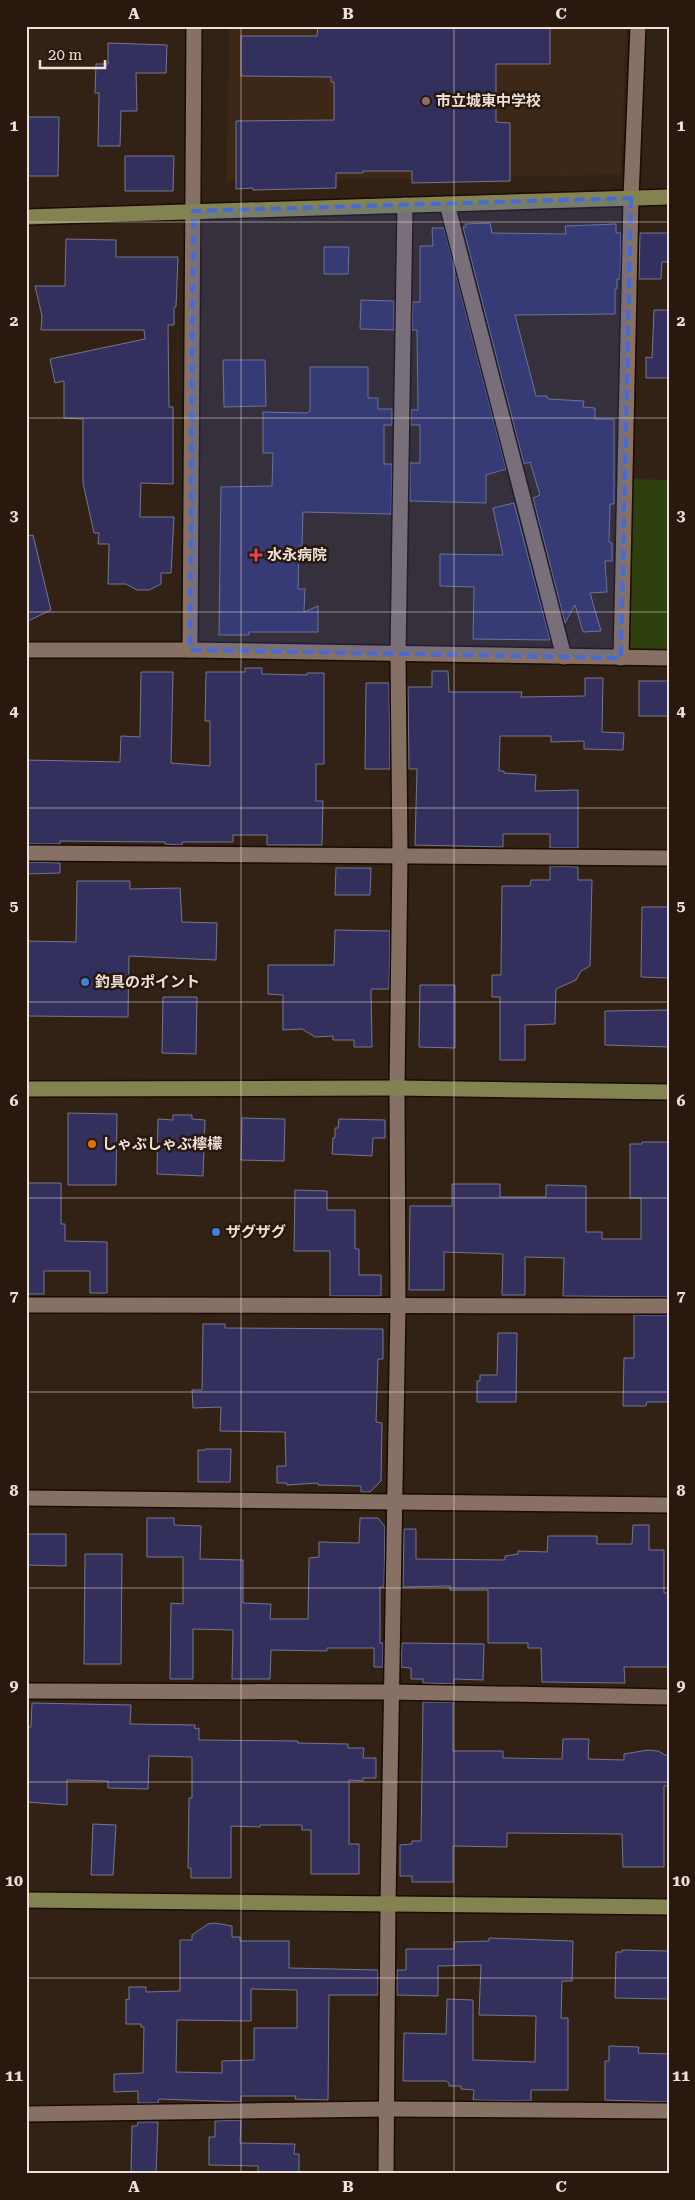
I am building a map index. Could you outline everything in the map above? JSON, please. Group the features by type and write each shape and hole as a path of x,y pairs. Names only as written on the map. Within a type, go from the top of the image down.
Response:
{"street":[{"path":"190,650 194,26"},
{"path":"621,658 638,26"},
{"path":"26,217 669,197"},
{"path":"447,204 564,657"},
{"path":"386,2174 393,1503 398,1306 397,1088 400,856 398,655 405,205"},
{"path":"26,650 190,650 398,655 669,658"},
{"path":"26,853 669,858"},
{"path":"26,1089 397,1088 669,1092"},
{"path":"26,1305 669,1306"},
{"path":"26,1498 669,1505"},
{"path":"26,1691 391,1692 669,1697"},
{"path":"26,1900 669,1907"},
{"path":"26,2114 387,2109 669,2111"}],"highlighted area":[{"path":"631,198 621,658 190,650 193,211"}],"shaded area":[{"name":"市立城東中学校","path":"230,26 626,26 621,175 226,181"}],"green space":[{"path":"630,479 669,480 669,655 626,654"}],"building":[{"name":"市立城東中学校","path":"318,26 550,27 550,64 496,64 496,122 510,123 510,181 412,183 412,171 363,171 363,173 336,173 336,188 236,189 236,121 334,120 334,82 331,82 331,77 241,76 241,36 317,36"},
{"path":"108,43 167,45 166,73 136,73 137,111 121,111 120,146 98,146 99,93 95,93 96,64 108,64"},
{"path":"26,117 59,117 58,176 26,176"},
{"path":"125,156 174,156 173,191 125,191"},
{"path":"490,223 492,233 566,234 565,226 616,224 616,233 621,233 620,279 617,279 617,289 615,289 615,314 515,315 536,396 547,396 548,399 584,401 583,407 595,408 595,419 614,419 614,504 610,504 609,542 612,543 612,561 605,561 607,592 590,593 601,631 583,632 575,605 565,623 533,498 540,495 530,462 524,464 463,227 466,227 465,224"},
{"path":"432,228 444,228 506,469 486,475 486,503 410,501 410,463 420,463 420,425 411,425 411,410 418,410 417,330 412,330 413,302 420,302 420,246 433,246"},
{"path":"640,233 669,233 669,262 662,262 661,279 639,279"},
{"path":"66,239 116,240 116,257 178,257 174,325 168,325 169,407 173,407 173,484 141,483 140,517 174,517 171,573 161,573 161,584 149,590 137,590 126,584 108,584 109,544 98,544 99,533 94,533 83,483 83,419 64,418 64,381 55,383 50,359 145,339 144,330 41,330 42,316 35,286 65,286"},
{"path":"324,247 349,247 348,274 324,274"},
{"path":"361,300 394,301 394,330 360,329"},
{"path":"654,310 669,310 669,378 646,378 646,357 652,358"},
{"path":"223,360 265,360 266,406 224,407"},
{"path":"310,367 368,367 368,398 378,398 378,409 392,409 392,425 384,425 384,464 392,464 391,514 303,512 302,546 299,546 298,589 305,589 304,612 318,606 318,632 249,632 249,635 219,635 221,487 272,486 273,453 263,453 263,412 307,413 310,411"},
{"path":"514,503 550,640 473,639 474,587 440,586 440,554 503,555 493,508"},
{"path":"33,535 51,610 26,622 26,536"},
{"path":"245,668 262,668 262,674 307,675 307,673 324,673 324,764 316,764 316,801 323,801 322,845 267,845 267,835 233,835 233,842 182,842 182,845 165,844 165,842 60,841 60,844 26,844 26,760 120,762 121,736 140,737 141,672 173,672 171,763 210,766 210,721 205,721 206,672 245,672"},
{"path":"432,671 448,671 449,692 522,692 521,697 585,696 585,678 603,678 602,732 624,733 623,750 584,749 584,741 551,742 551,736 500,736 499,771 536,775 535,791 578,790 578,848 550,848 550,834 503,834 503,847 415,845 417,769 409,769 408,687 432,687"},
{"path":"639,681 669,681 669,716 639,716"},
{"path":"366,683 389,683 390,769 365,769"},
{"path":"26,862 60,863 60,873 26,874"},
{"path":"550,866 578,867 578,880 592,880 590,966 581,971 576,980 556,989 555,1024 525,1025 525,1060 500,1060 500,997 492,997 492,975 501,975 502,886 530,886 531,880 550,880"},
{"path":"336,868 371,868 370,895 335,895"},
{"path":"77,881 130,881 130,889 180,888 182,922 217,923 216,960 129,956 128,1017 26,1016 26,941 76,942"},
{"path":"642,907 669,907 669,978 641,977"},
{"path":"335,930 390,931 389,989 371,989 372,1047 354,1047 354,1040 333,1040 333,1036 315,1037 302,1029 283,1030 283,995 268,994 268,965 334,965"},
{"path":"420,985 455,985 455,1048 419,1047"},
{"path":"163,997 197,997 196,1054 162,1053"},
{"path":"669,1010 669,1047 605,1045 605,1011"},
{"path":"68,1113 117,1114 116,1185 68,1185"},
{"path":"173,1115 192,1115 192,1119 205,1120 203,1176 157,1174 158,1119 173,1120"},
{"path":"242,1118 285,1119 284,1161 241,1160"},
{"path":"339,1119 385,1120 385,1138 373,1138 372,1156 332,1154 335,1128 338,1128"},
{"path":"642,1142 669,1142 669,1297 563,1296 564,1258 525,1257 525,1295 502,1295 503,1254 444,1252 444,1290 409,1290 410,1206 452,1206 452,1184 500,1184 500,1197 546,1197 546,1185 586,1186 586,1232 602,1232 602,1239 641,1239 641,1198 630,1198 630,1144 642,1144"},
{"path":"26,1183 61,1183 61,1224 65,1224 65,1241 107,1242 107,1293 90,1293 90,1271 44,1271 44,1294 26,1294"},
{"path":"295,1190 327,1191 327,1210 355,1210 355,1249 359,1249 359,1275 381,1275 381,1296 330,1296 330,1251 294,1251"},
{"path":"634,1315 669,1315 669,1402 647,1402 646,1406 623,1406 624,1358 634,1358"},
{"path":"203,1324 225,1324 225,1328 383,1329 383,1359 378,1359 376,1422 382,1423 381,1481 370,1492 361,1492 361,1486 318,1485 318,1483 287,1485 287,1483 277,1483 277,1466 286,1466 285,1432 220,1431 221,1407 193,1408 192,1390 202,1390"},
{"path":"498,1333 517,1333 516,1402 477,1402 477,1381 480,1381 480,1375 497,1375"},
{"path":"231,1449 230,1482 198,1482 198,1450"},
{"path":"147,1518 174,1518 174,1525 201,1526 200,1559 243,1560 243,1603 271,1604 270,1619 308,1619 309,1558 319,1557 319,1542 359,1543 360,1518 378,1518 385,1527 384,1587 380,1587 380,1643 383,1643 383,1667 374,1667 374,1648 327,1648 327,1651 271,1650 270,1679 232,1679 233,1630 193,1629 193,1679 170,1679 171,1603 183,1604 183,1557 147,1557"},
{"path":"633,1525 649,1525 649,1550 664,1550 664,1593 668,1593 669,1667 624,1667 625,1683 542,1682 541,1648 528,1648 528,1643 488,1643 488,1590 450,1590 450,1586 403,1587 404,1529 416,1529 416,1559 505,1560 505,1556 518,1554 518,1551 547,1552 548,1536 597,1536 597,1544 632,1544"},
{"path":"26,1534 66,1534 66,1566 26,1565"},
{"path":"85,1554 122,1554 121,1664 84,1664"},
{"path":"402,1643 484,1644 483,1680 454,1679 454,1684 423,1683 423,1679 411,1679 411,1668 401,1667"},
{"path":"423,1702 453,1702 453,1751 503,1751 503,1758 562,1759 563,1739 589,1739 588,1759 624,1760 624,1754 648,1750 658,1751 669,1757 669,1786 664,1786 664,1867 623,1867 622,1834 507,1833 507,1847 453,1846 453,1882 412,1882 412,1876 400,1876 400,1845 412,1844 412,1841 421,1841"},
{"path":"32,1703 131,1705 130,1724 195,1725 195,1729 199,1728 199,1740 298,1741 298,1743 348,1744 348,1748 364,1748 363,1758 376,1758 376,1778 363,1778 363,1781 349,1780 349,1844 359,1844 359,1874 311,1874 311,1830 302,1830 302,1825 260,1825 260,1827 231,1826 231,1878 191,1878 191,1868 188,1868 189,1798 192,1798 192,1757 149,1756 148,1789 108,1788 108,1781 67,1780 67,1805 26,1802 26,1727 31,1727"},
{"path":"93,1824 116,1825 113,1875 91,1875"},
{"path":"215,1923 232,1926 232,1937 240,1937 240,1941 289,1941 289,1968 378,1970 378,1995 329,1995 328,2100 295,2099 296,2096 241,2096 241,2102 159,2099 158,2103 138,2103 138,2091 114,2092 114,2074 143,2073 144,2027 141,2027 141,2024 126,2024 126,1999 129,2000 129,1987 146,1987 146,1992 180,1991 180,1940 192,1940 192,1935 208,1924","holes":["251,1989 297,1990 297,2028 254,2028 254,2060 222,2061 222,2073 176,2072 177,2020 251,2021"]},
{"path":"489,1938 573,1941 572,1981 562,1981 561,2018 568,2018 568,2090 531,2090 531,2101 473,2100 474,2090 461,2089 461,2086 449,2086 449,2083 446,2081 403,2081 404,2033 446,2034 447,1999 473,2000 473,2060 535,2062 536,2016 479,2015 481,1965 438,1966 438,1996 397,1995 397,1970 406,1970 406,1949 454,1949 454,1942 489,1941"},
{"path":"622,1950 669,1951 669,1999 615,1998 616,1952 622,1952"},
{"path":"609,2046 639,2047 638,2053 669,2054 669,2102 605,2100 605,2061 609,2061"},
{"path":"241,2120 240,2143 295,2144 294,2154 299,2154 299,2174 258,2174 258,2166 209,2165 209,2137 215,2137 215,2121"},
{"path":"138,2122 158,2122 156,2174 131,2174 132,2126 137,2126"}],"place":[{"name":"市立城東中学校","path":"426,101"},
{"name":"水永病院","path":"256,555"},
{"name":"釣具のポイント","path":"85,982"},
{"name":"しゃぶしゃぶ檸檬","path":"92,1144"},
{"name":"ザグザグ","path":"216,1232"}]}
